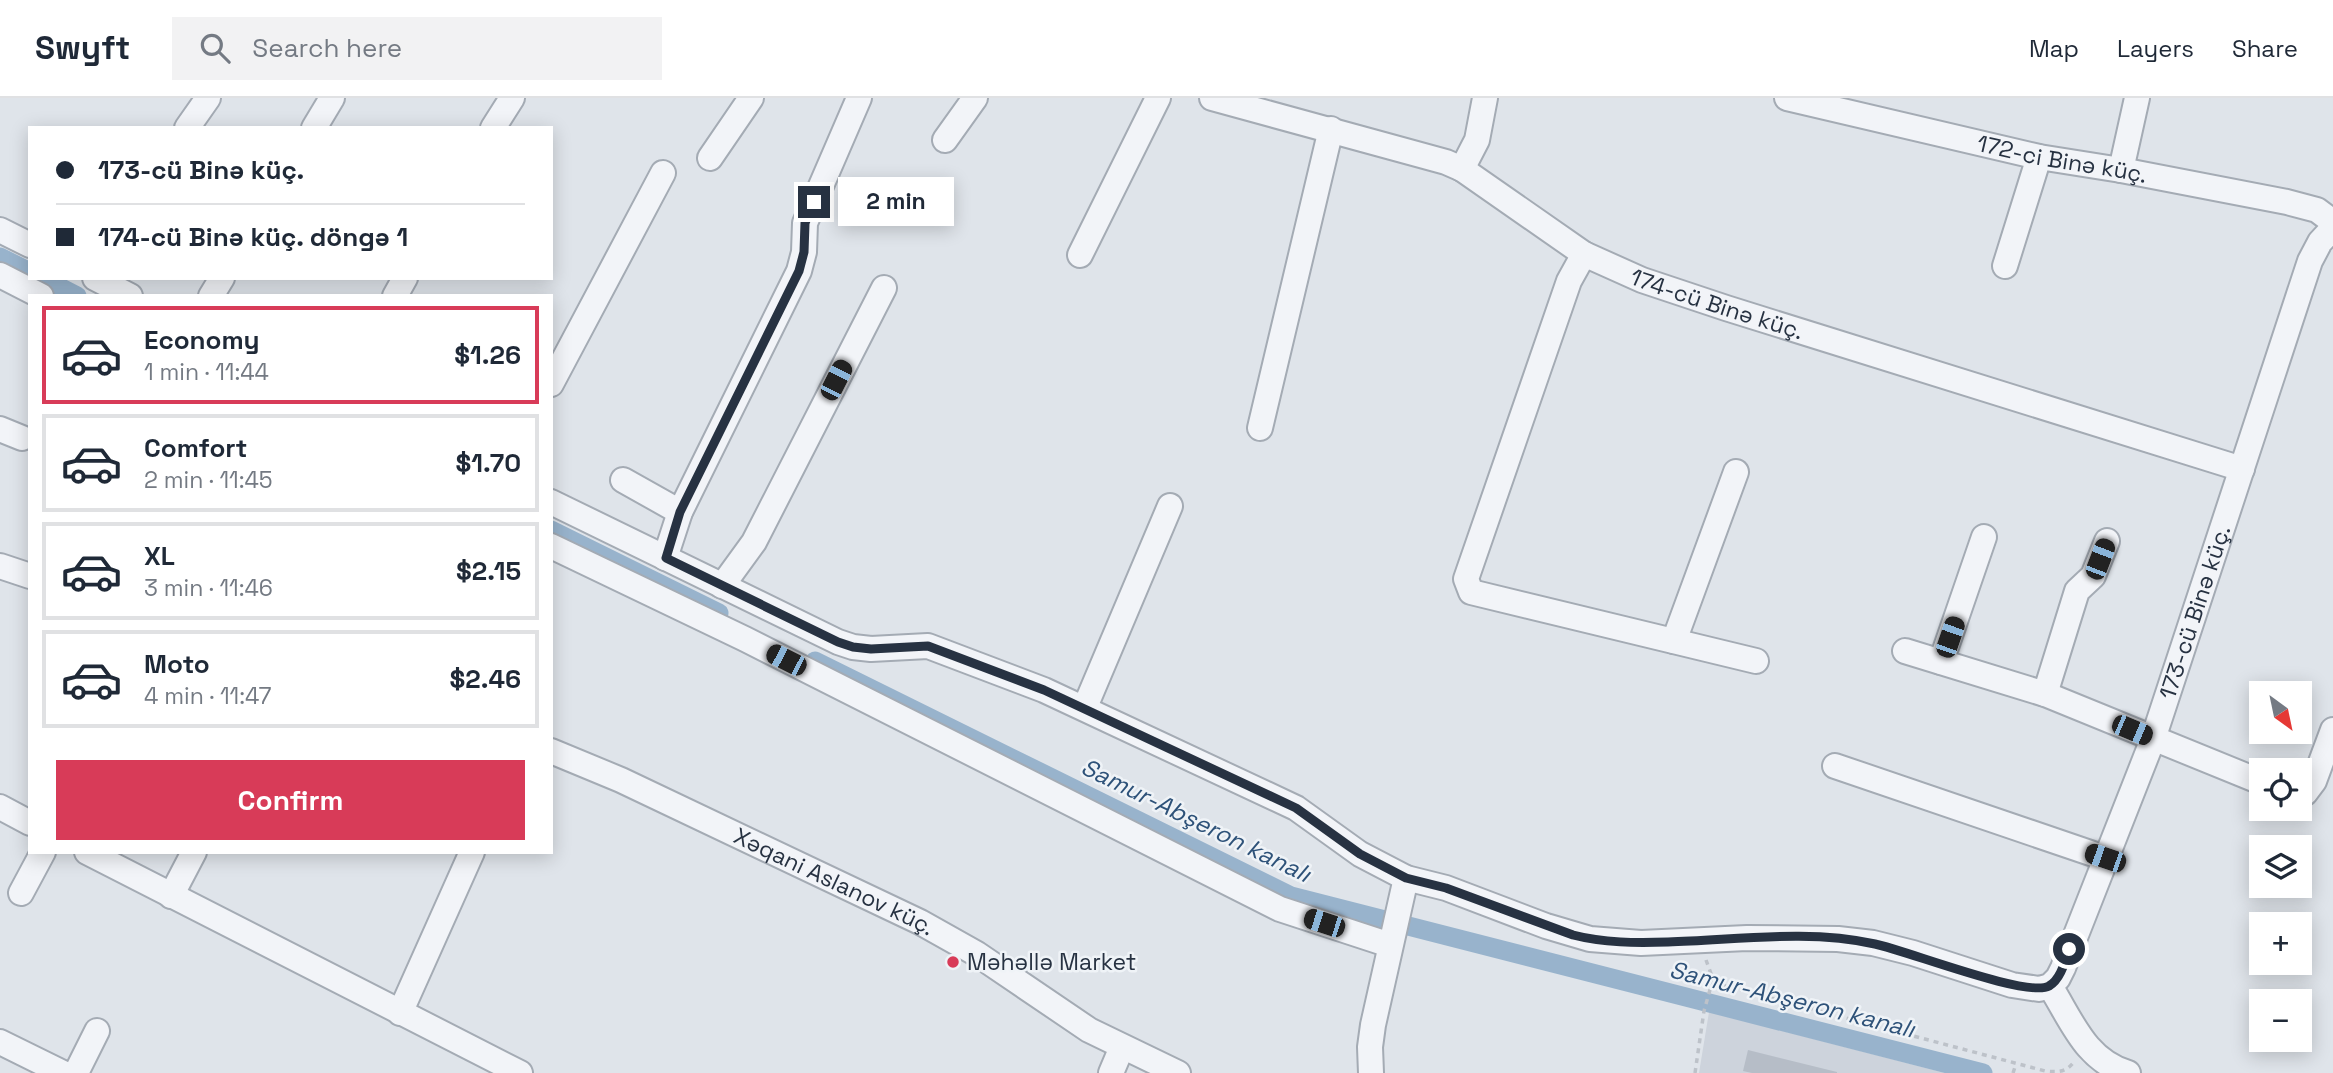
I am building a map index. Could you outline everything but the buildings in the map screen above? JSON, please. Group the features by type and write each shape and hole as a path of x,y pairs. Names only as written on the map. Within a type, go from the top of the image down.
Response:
{"street":[{"path":"188,126 208,98"},
{"path":"315,126 332,98"},
{"path":"494,126 512,98"},
{"path":"710,158 751,98"},
{"path":"666,558 680,512 799,271 804,252 805,223 859,98"},
{"path":"945,140 975,98"},
{"path":"1080,255 1158,98"},
{"name":"174-cü Binə küç.","path":"1212,98 1331,129 1462,169 1584,254 1642,280 2242,469"},
{"path":"1462,169 1477,140 1485,98"},
{"name":"172-ci Binə küç.","path":"1787,98 1822,102 2039,157 2287,202 2317,211 2333,222"},
{"path":"2120,170 2137,98"},
{"path":"1260,428 1331,129"},
{"path":"2005,266 2039,157"},
{"path":"553,380 663,173"},
{"name":"173-cü Binə küç.","path":"2050,986 2063,968 2153,739 2311,261 2320,242 2333,228"},
{"path":"0,230 28,244"},
{"path":"1584,254 1569,281 1466,579 1471,592 1756,661"},
{"path":"0,275 37,294"},
{"path":"98,280 126,294"},
{"path":"722,586 754,542 884,288"},
{"path":"1674,641 1737,472"},
{"path":"623,480 680,512"},
{"path":"553,503 822,636 853,647 871,649 928,646 1085,707 1296,808 1360,854 1406,878 1446,888 1546,926 1590,939 1641,943 1802,937 1850,940 1913,953 2012,985 2039,989 2050,986 2087,1047 2099,1059 2128,1073"},
{"path":"1085,707 1170,506"},
{"path":"1941,663 1984,537"},
{"path":"2045,694 2077,591 2093,576 2107,541"},
{"path":"553,547 745,639 1280,909 1390,945"},
{"path":"0,566 28,575"},
{"path":"1905,651 2045,694 2249,777"},
{"path":"2312,784 2333,730"},
{"name":"Xəqani Aslanov küç.","path":"553,752 621,780 920,922 977,954 1089,1030 1178,1073"},
{"path":"1835,766 2105,858"},
{"path":"0,807 28,822"},
{"path":"21,893 43,854"},
{"path":"91,854 520,1073"},
{"path":"171,896 193,854"},
{"path":"400,1013 471,854"},
{"path":"1371,1073 1373,1025 1406,878"},
{"path":"76,1073 97,1031"},
{"path":"0,1042 63,1073"},
{"path":"1111,1073 1122,1048"}],"path":[{"path":"1695,1073 1704,1012 1713,979 1700,941"},
{"path":"1713,979 1722,985 2045,1072 2068,1069 2087,1047"},
{"path":"2013,1073 2017,1064"}],"shaded area":[{"path":"1709,1012 1945,1073 1699,1073"}],"waterway":[{"name":"Samur-Abşeron kanalı","path":"0,257 28,271"},
{"name":"Samur-Abşeron kanalı","path":"46,280 73,294"},
{"name":"Samur-Abşeron kanalı","path":"553,531 719,613"},
{"name":"Samur-Abşeron kanalı","path":"815,661 1291,896 1983,1073"}],"place":[{"name":"Məhəllə Market","path":"953,962"}],"route":[{"path":"814,202 805,223 804,252 799,271 680,512 666,558 838,642 871,649 928,646 1085,707 1296,808 1360,854 1406,878 1446,888 1573,935 1613,942 1641,943 1802,937 1873,943 2012,985 2039,989 2050,986 2058,978 2069,949"}]}
